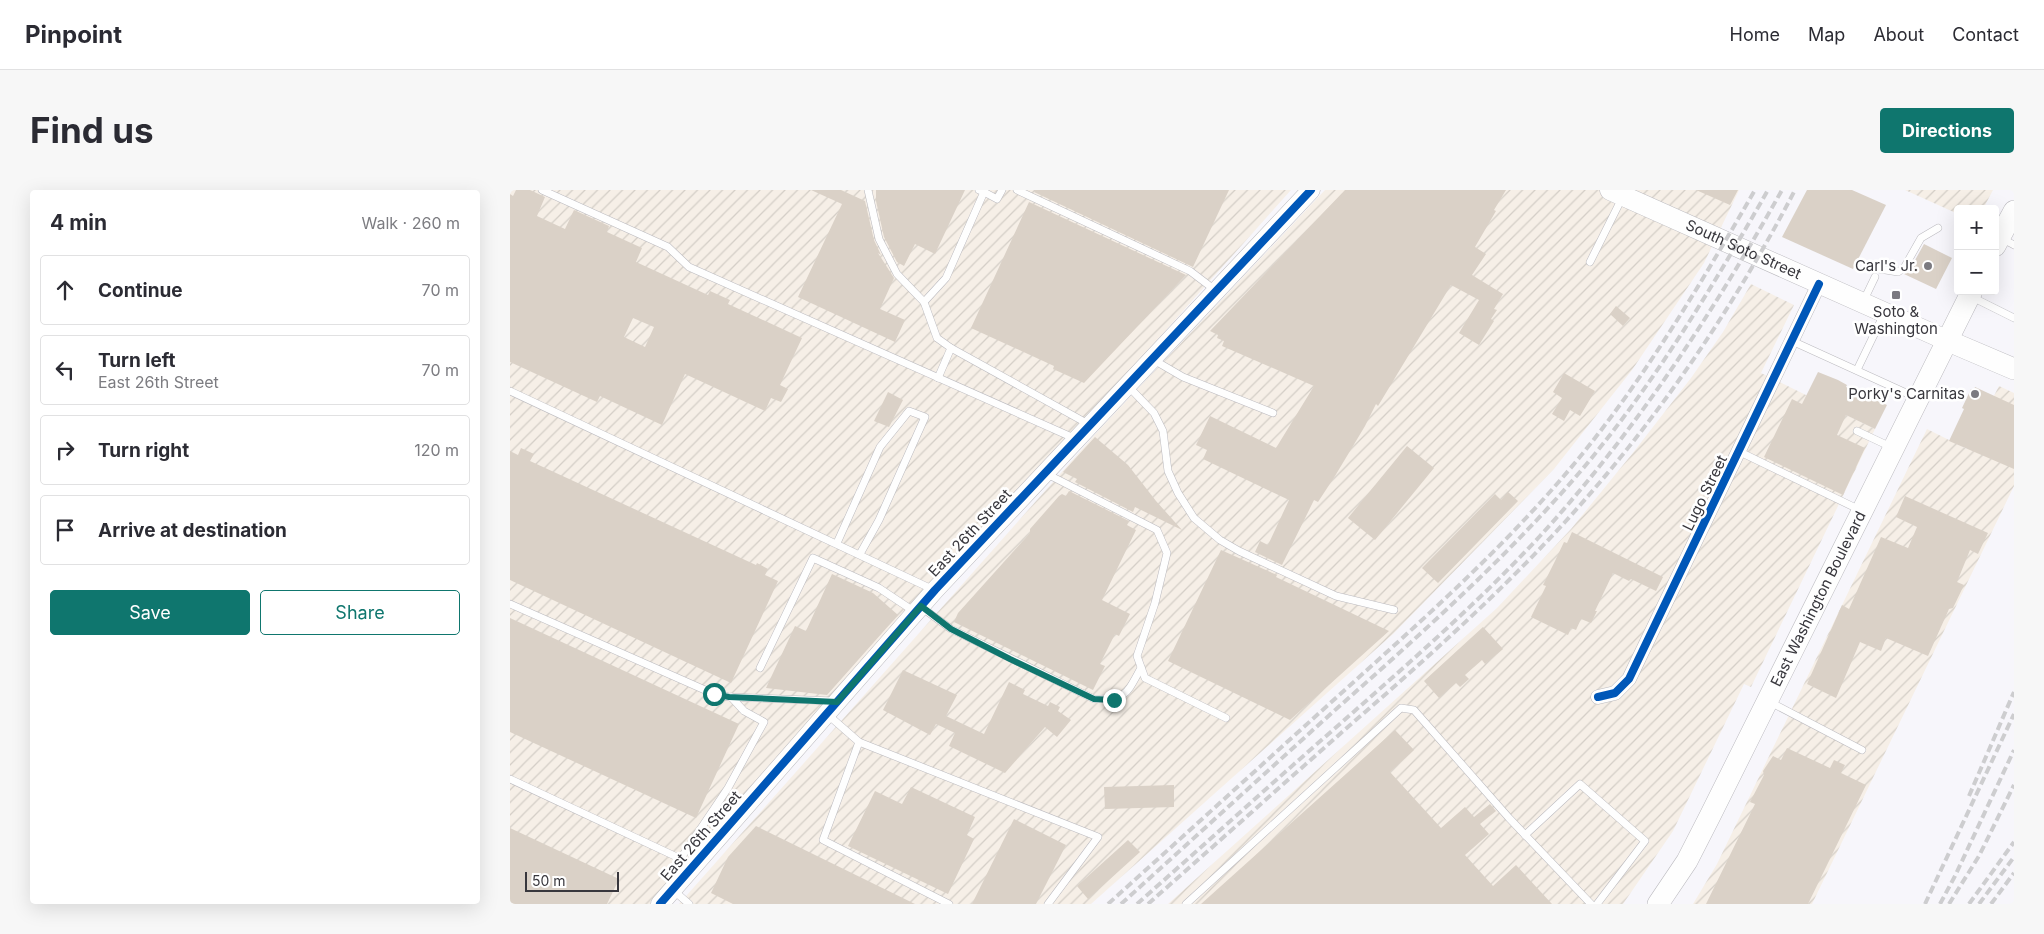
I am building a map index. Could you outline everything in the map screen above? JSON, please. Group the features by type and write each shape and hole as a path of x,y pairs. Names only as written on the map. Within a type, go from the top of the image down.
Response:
{"main road":[{"name":"South Soto Street","path":"1617,193 1946,340 2011,365"},
{"path":"2003,243 2014,211"},
{"name":"East Washington Boulevard","path":"1658,904 1686,861 1969,295"}],"street":[{"name":"East 26th Street","path":"660,904 672,889 687,862 832,708 935,590 1311,190"},
{"name":"Lugo Street","path":"1598,697 1615,693 1629,679 1740,452 1819,284"}],"lane":[{"path":"542,190 668,246 689,268 1076,440"},
{"path":"868,190 879,239 897,274 924,302 937,338 951,348 1090,425"},
{"path":"924,302 946,278 982,191 998,199 1002,190"},
{"path":"1017,190 1190,271 1216,291"},
{"path":"1590,262 1617,193"},
{"path":"1879,269 1898,272 1904,268 1921,238 1938,228"},
{"path":"1862,302 1875,277"},
{"path":"1972,295 2014,318"},
{"path":"1858,370 1885,312"},
{"path":"1792,341 1917,398"},
{"path":"938,378 951,348"},
{"path":"1152,359 1183,377 1273,413"},
{"path":"1127,386 1154,413 1163,431 1168,471 1178,493 1194,518 1220,540 1239,551 1336,596 1394,610"},
{"path":"510,391 935,590"},
{"path":"837,543 880,447 908,411 925,417 879,520 860,554"},
{"path":"1856,431 1893,448"},
{"path":"1740,452 1862,511"},
{"path":"1045,473 1157,530 1166,553 1155,603 1137,656 1141,668 1145,678 1226,718"},
{"path":"760,668 813,558 879,588 951,629 1094,699 1114,700 1128,691 1141,668"},
{"path":"510,604 714,694 832,708 859,742 1098,836 1048,904"},
{"path":"510,779 687,862 764,722 744,711 731,697"},
{"path":"1768,700 1862,750"},
{"path":"1186,904 1402,708 1414,710 1525,835 1591,904"},
{"path":"859,742 823,840 949,904"},
{"path":"1525,835 1580,784 1645,841 1597,904"},
{"path":"672,889 689,904"}],"shaded area":[{"path":"510,190 1291,190 654,904 510,904"},
{"path":"1325,190 1739,190 1704,263 1632,370 1554,469 1393,634 1091,904 679,904 1099,430"},
{"path":"1905,190 1993,190 1985,205 1954,205 1954,212"},
{"path":"1751,284 1794,305 1761,373 1875,429 1751,687 1744,684 1673,831 1623,904 1168,904 1497,608 1571,529 1632,454 1691,378 1723,332"},
{"path":"1999,386 2014,393 2014,486 1812,904 1693,904 1717,864 1927,429 1967,449"}],"building":[{"path":"516,190 530,190 545,197 537,216 565,229 574,210 609,226 607,232 642,248 636,262 708,295 710,291 730,300 728,304 802,338 780,385 788,389 781,402 771,398 765,411 685,374 662,425 600,396 597,402 510,362 510,194 513,196","holes":["633,318 654,327 645,347 624,337"]},
{"path":"811,190 841,190 865,201 874,240 881,255 878,253 894,278 880,309 905,320 895,342 798,297 842,204"},
{"path":"876,190 965,190 935,254 915,244 904,266 897,262 884,237 876,201"},
{"path":"1035,190 1229,190 1193,267 1034,192"},
{"path":"1345,190 1506,190 1475,247 1486,254 1472,275 1503,294 1494,309 1497,310 1491,319 1494,321 1479,345 1459,333 1479,300 1451,285 1378,406 1376,404 1335,476 1318,502 1314,500 1282,565 1255,552 1260,541 1268,545 1289,500 1203,459 1207,450 1196,445 1210,416 1276,448 1314,386 1222,346 1224,341 1217,338 1218,335 1210,331"},
{"path":"1696,190 1738,190 1730,205"},
{"path":"1807,190 1852,190 1886,205 1853,269 1782,237"},
{"path":"1029,202 1186,275 1084,383 1053,369 1054,366 971,328"},
{"name":"Carl's Jr.","path":"1924,244 1952,258 1936,289 1904,274 1909,271"},
{"path":"1616,306 1630,318 1623,326 1610,314"},
{"path":"1818,372 1887,405 1875,429 1846,415 1837,435 1865,448 1843,495 1764,457 1792,399 1802,404"},
{"path":"1564,373 1595,391 1580,416 1570,410 1564,421 1552,414 1562,398 1553,392"},
{"path":"1975,387 2014,405 2014,469 1949,441 1971,389 1974,390"},
{"path":"888,392 903,400 889,427 874,421"},
{"path":"1095,437 1128,465 1182,530 1135,507 1133,512 1075,482 1077,479 1063,472"},
{"path":"1407,446 1434,468 1375,540 1348,518"},
{"path":"521,448 534,454 530,461 768,569 765,575 778,581 731,683 510,580 510,451 518,455"},
{"path":"1069,491 1129,521 1127,525 1136,530 1102,600 1130,614 1119,636 1115,634 1100,664 1105,666 1093,690 954,622 958,613 1030,533 1030,529 1059,496 1062,494 1066,496"},
{"path":"1508,492 1518,501 1438,583 1422,568 1495,494 1501,500"},
{"path":"1905,496 1988,533 1978,554 1970,550 1957,582 1964,585 1953,608 1949,609 1928,656 1886,638 1881,651 1860,642 1836,698 1807,684 1842,605 1849,609 1881,537 1908,548 1917,527 1896,517"},
{"path":"1572,532 1663,577 1656,591 1613,573 1591,623 1581,619 1576,630 1571,628 1568,635 1531,617 1546,586 1543,585 1564,542 1567,543"},
{"path":"1221,550 1277,575 1276,577 1389,631 1290,720 1168,661"},
{"path":"832,574 873,593 898,615 827,695 766,688 795,626 806,631"},
{"path":"510,618 739,724 696,818 510,732"},
{"path":"1483,627 1503,649 1485,664 1482,660 1465,675 1469,679 1460,687 1456,683 1439,698 1424,681"},
{"path":"903,670 957,695 946,716 984,734 1009,682 1025,690 1023,694 1048,706 1050,702 1060,707 1058,711 1071,720 1057,737 1045,727 1005,773 949,746 955,733 936,724 930,735 883,710"},
{"path":"1395,730 1414,750 1390,772 1441,828 1465,807 1474,817 1490,804 1496,811 1480,824 1489,834 1465,855 1493,886 1516,865 1552,904 1201,904"},
{"path":"1787,748 1830,768 1834,760 1845,765 1841,773 1866,785 1808,904 1706,904 1755,804 1750,802 1764,775 1763,771 1773,756 1781,760"},
{"path":"1174,785 1174,807 1105,809 1104,787"},
{"path":"911,787 975,817 967,835 974,839 948,894 848,846 875,791 902,804"},
{"path":"1014,819 1066,845 1036,904 972,904"},
{"path":"756,826 915,904 733,904 711,893 728,857"},
{"path":"510,828 619,879 607,904 510,904"},
{"path":"1128,840 1140,852 1088,899 1077,886"}],"railway":[{"path":"1108,904 1438,606 1525,520 1579,458 1628,394 1694,294 1755,190"},
{"path":"1121,904 1432,623 1495,563 1556,499 1611,434 1660,367 1705,297 1768,190"},
{"path":"1137,904 1443,632 1540,536 1608,455 1671,370 1756,236 1782,190"},
{"path":"1148,904 1433,652 1514,576 1565,522 1631,445 1691,363 1746,278 1795,190"},
{"path":"1969,796 2014,692"},
{"path":"1925,904 2014,714"},
{"path":"1940,904 2014,750"},
{"path":"1949,904 1979,856 2014,785"},
{"path":"1969,904 2014,842"},
{"path":"1979,904 2014,857"},
{"path":"1991,904 2014,873"}],"cycle path":[{"path":"660,904 935,590 1311,190"},
{"path":"1598,697 1615,693 1629,679 1819,284"}],"place":[{"name":"Carl's Jr.","path":"1928,266"},
{"name":"Soto & Washington","path":"1896,295"},
{"name":"Porky's Carnitas","path":"1975,394"}],"route":[{"path":"714,694 729,697 837,702 921,606 951,629 1010,659 1094,699 1114,700"}]}
